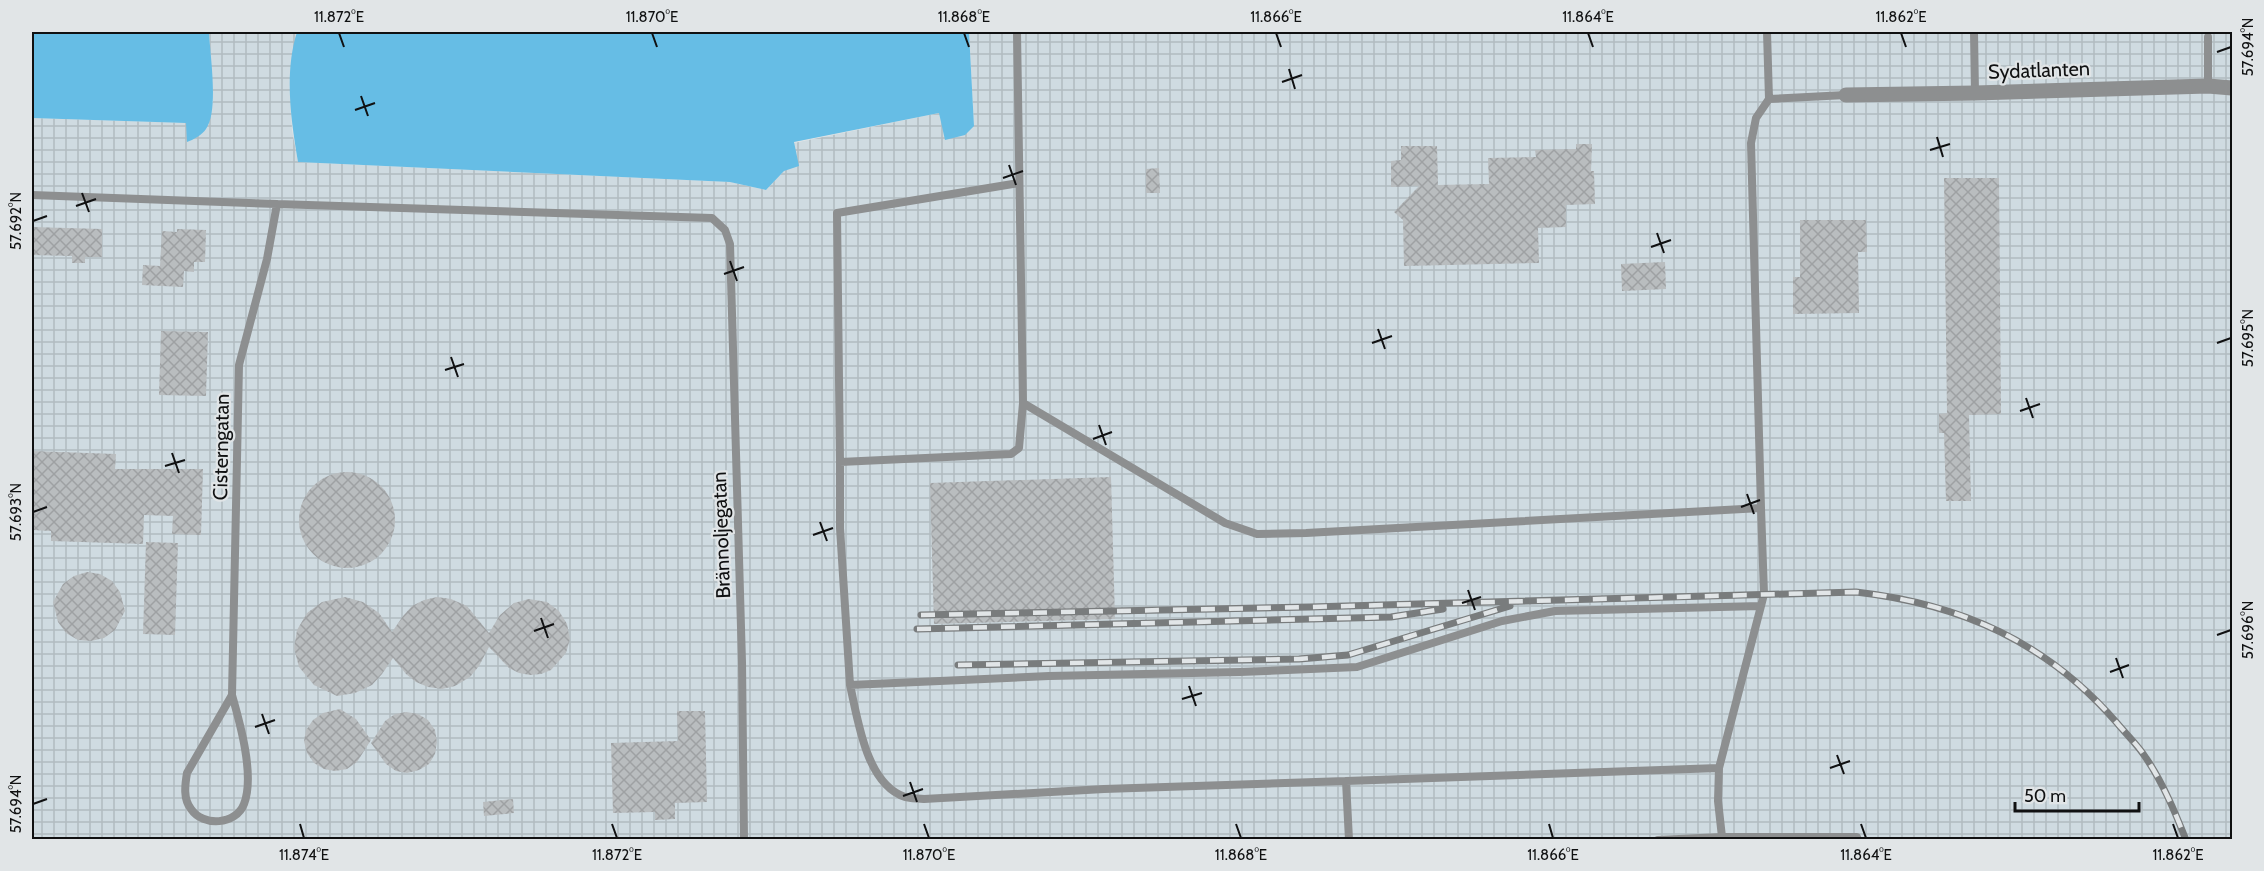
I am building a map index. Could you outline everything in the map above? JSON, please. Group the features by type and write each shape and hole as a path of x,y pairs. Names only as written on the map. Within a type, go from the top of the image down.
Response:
{"street":[{"name":"Sydatlanten","path":"1846,95 2208,86 2232,88"}],"lane":[{"path":"840,462 1011,454 1019,448 1023,403 1017,32"},
{"path":"1722,837 1718,801 1719,768 1764,594 1751,143 1756,118 1769,99 1767,32"},
{"path":"1974,32 1975,93"},
{"path":"2208,37 2208,86"},
{"path":"1769,99 1846,95"},
{"path":"1019,183 837,213 840,528 850,685 859,728 872,766 891,788 905,797 924,799 1104,789 1719,768"},
{"path":"32,195 277,204"},
{"name":"Brännoljegatan","path":"277,204 712,218 726,230 730,244 742,662 744,840"},
{"name":"Cisterngatan","path":"232,695 185,783 186,797 191,809 199,817 208,820 220,821 239,812 244,804 248,782 242,731 232,695 239,364 267,259 277,204"},
{"path":"1023,403 1225,524 1257,534 1354,531 1761,508"},
{"path":"850,685 1048,676 1357,667 1502,621 1555,611 1761,606"},
{"path":"1347,781 1349,840"},
{"path":"1658,840 1722,837 1857,837 1858,840"}],"shaded area":[{"path":"209,32 297,32 290,75 292,130 298,162 731,182 766,190 784,171 794,143 939,113 974,126 969,32 2232,32 2232,839 32,840 32,118 187,123 213,102"}],"water":[{"path":"32,32 209,32 213,96 210,121 206,129 187,142 186,123 32,118"},
{"path":"297,32 969,32 974,126 965,135 945,140 939,113 794,142 799,166 784,171 766,190 730,182 298,162 290,97 291,64"}],"building":[{"path":"1576,144 1592,144 1591,171 1594,171 1595,204 1566,205 1566,227 1538,228 1539,263 1404,266 1403,220 1394,212 1419,186 1391,187 1391,161 1401,160 1401,146 1437,146 1438,185 1489,184 1488,158 1536,157 1535,150 1576,149"},
{"path":"1159,168 1160,193 1146,193 1146,169"},
{"path":"1944,178 1999,178 2001,414 1969,415 1971,501 1946,501 1944,433 1939,433 1939,414 1947,413"},
{"path":"1800,220 1866,220 1867,252 1858,252 1859,313 1793,314 1793,277 1800,277"},
{"path":"32,227 102,229 102,257 85,257 85,263 72,263 72,256 32,255"},
{"path":"177,229 206,230 205,262 194,262 194,272 184,271 183,287 142,285 143,265 160,266 162,231 177,232"},
{"path":"1665,262 1666,289 1622,291 1621,264"},
{"path":"161,331 208,332 206,396 159,395"},
{"path":"32,451 116,454 115,469 203,469 201,535 172,534 173,516 144,515 143,544 51,541 51,531 32,530"},
{"path":"347,472 366,475 381,486 392,501 395,520 392,539 381,554 366,565 347,568 328,565 313,554 302,539 299,520 302,501 313,486 328,475"},
{"path":"1111,477 1115,619 934,624 930,483"},
{"path":"146,542 178,543 175,635 143,634"},
{"path":"87,572 100,574 112,581 120,592 125,611 115,630 104,638 91,641 78,640 66,633 58,622 53,602 63,584 74,576"},
{"path":"345,597 363,602 379,613 392,632 412,606 437,597 451,599 467,606 489,633 500,615 514,603 529,599 547,602 559,611 567,624 570,639 566,653 551,670 530,675 509,668 489,647 470,677 455,686 442,689 416,682 393,658 372,685 355,693 337,696 314,685 299,667 294,648 297,630 307,613 322,602"},
{"path":"340,709 356,719 371,740 357,762 347,769 335,771 324,769 314,763 307,753 304,741 306,730 313,720 323,713"},
{"path":"677,711 705,711 707,802 675,803 675,819 655,820 655,812 613,813 611,743 678,741"},
{"path":"406,712 418,714 428,720 435,730 437,742 435,754 429,764 407,773 396,771 386,764 371,743 385,721 395,714"},
{"path":"513,799 514,813 484,816 483,802"}],"railway":[{"path":"921,615 1856,592 1894,598 1966,617 2031,649 2061,670 2090,695 2143,753 2173,808 2186,840"},
{"path":"958,665 1299,659 1348,655 1510,606"},
{"path":"917,629 1391,617 1443,609"}]}
